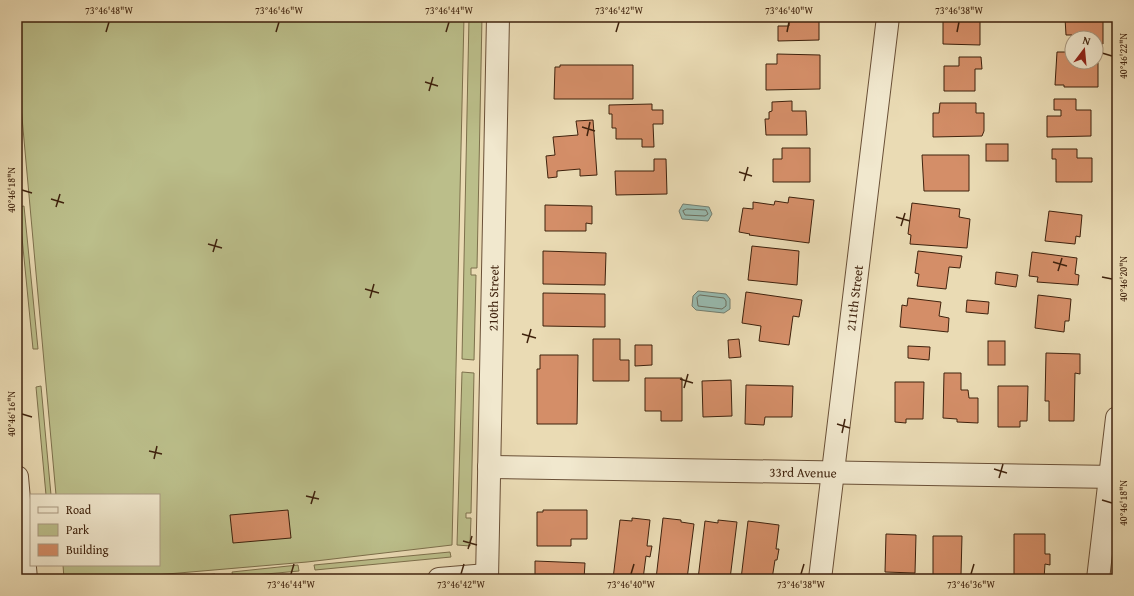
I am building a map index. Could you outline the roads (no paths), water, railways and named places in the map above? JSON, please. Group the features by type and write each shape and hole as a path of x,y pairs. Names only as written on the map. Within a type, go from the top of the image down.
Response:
{"street":[{"name":"210th Street","path":"487,577 498,17"},
{"name":"211th Street","path":"820,579 888,17"},
{"path":"1098,579 1113,477 1117,418"},
{"name":"33rd Avenue","path":"489,467 1113,477"},
{"path":"17,477 26,579"},
{"path":"439,579 487,577"}],"water":[{"path":"683,204 709,207 712,214 708,221 682,219 679,211"},
{"path":"698,291 726,294 730,299 730,309 724,313 696,310 692,306 693,296"}]}
